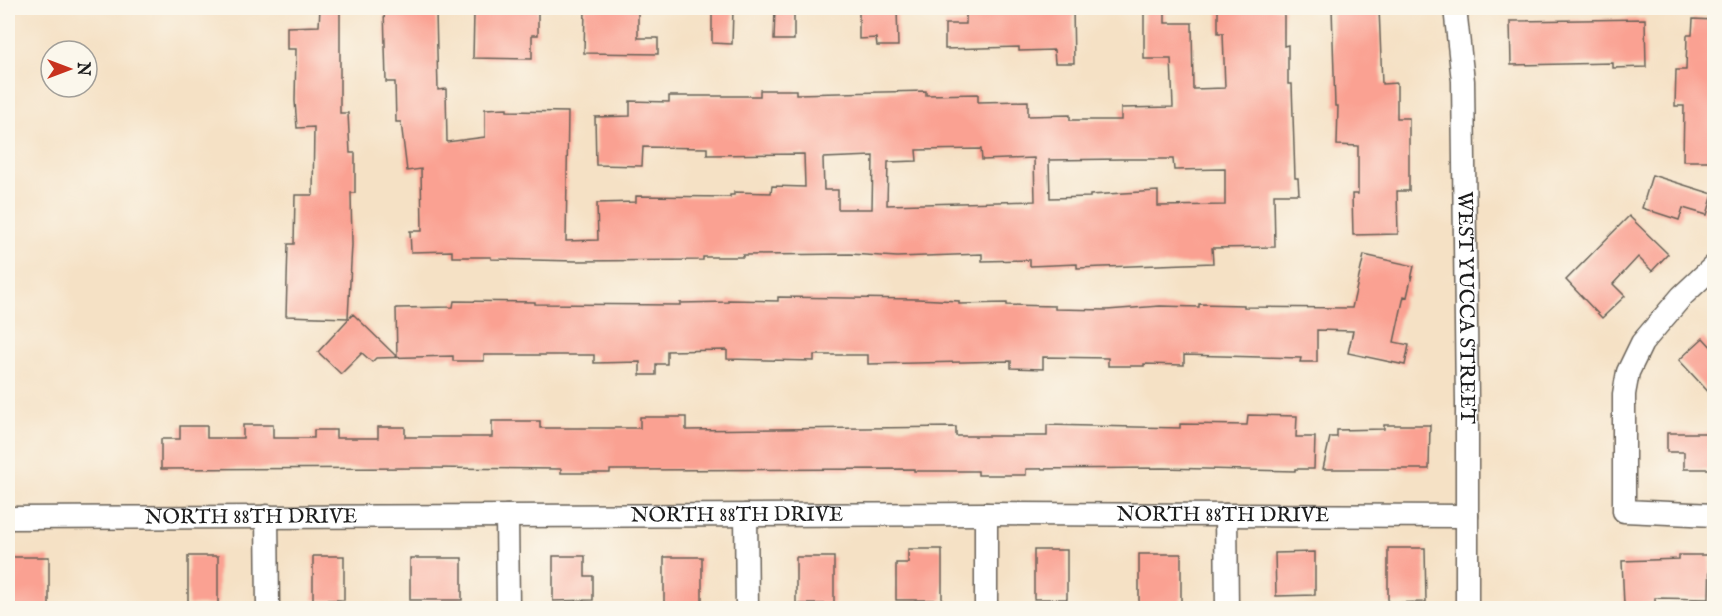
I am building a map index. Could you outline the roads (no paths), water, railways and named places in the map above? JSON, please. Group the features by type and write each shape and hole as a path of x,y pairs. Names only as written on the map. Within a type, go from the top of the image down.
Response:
{"street":[{"name":"WEST YUCCA STREET","path":"1455,8 1463,81 1467,609"},
{"path":"1714,266 1682,296 1642,343 1628,372 1624,394 1623,511 1714,515"},
{"name":"NORTH 88TH DRIVE","path":"8,518 986,514 1467,516"},
{"path":"986,514 986,609"},
{"path":"746,515 747,609"},
{"path":"1226,515 1227,609"},
{"path":"267,516 268,609"},
{"path":"507,516 508,609"}]}
